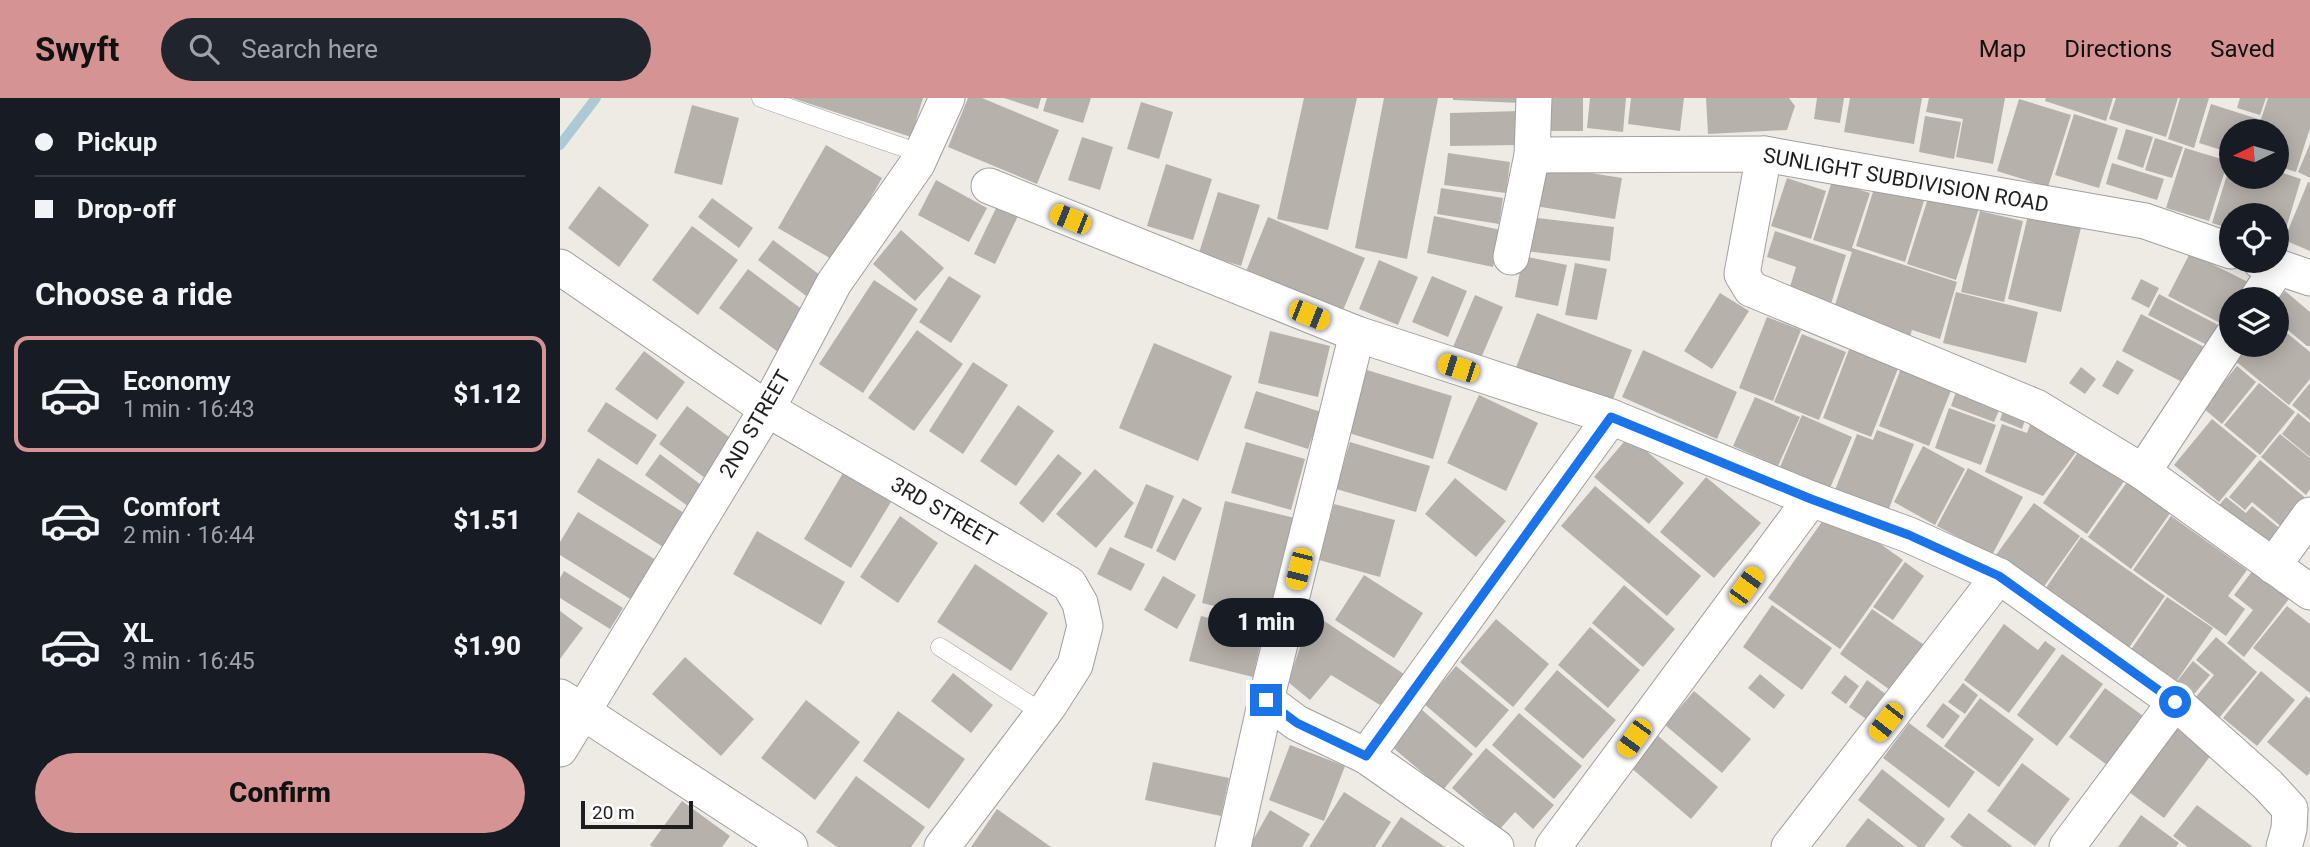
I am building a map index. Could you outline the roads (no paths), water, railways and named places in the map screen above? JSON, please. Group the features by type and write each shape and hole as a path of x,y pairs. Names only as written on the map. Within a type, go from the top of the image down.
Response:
{"street":[{"name":"2ND STREET","path":"560,749 572,705 767,409 834,283 917,164 947,98"},
{"path":"1511,257 1532,155 1534,98"},
{"path":"1764,154 1742,274 1751,289 2036,407 2143,472 2310,592"},
{"name":"SUNLIGHT SUBDIVISION ROAD","path":"1532,155 1764,154 2145,221 2219,247"},
{"path":"989,186 1357,334 1611,417 1811,499 1909,535 1999,576 2175,702 2268,785 2300,800 2284,847"},
{"name":"3RD STREET","path":"560,267 767,409 1069,584 1080,603 1085,626 1075,665 1043,713 942,847"},
{"path":"2267,287 2280,273"},
{"path":"1233,847 1266,700 1357,334"},
{"path":"2143,472 2219,356"},
{"path":"1366,756 1611,417"},
{"path":"1553,847 1811,499"},
{"path":"2273,566 2310,515"},
{"path":"1789,847 1999,576"},
{"path":"1266,700 1297,723 1366,756 1496,847"},
{"path":"2067,847 2175,702"},
{"path":"572,705 790,847"}],"lane":[{"path":"761,98 922,154"},
{"path":"940,648 1043,713"}],"waterway":[{"path":"560,145 596,98"}]}
